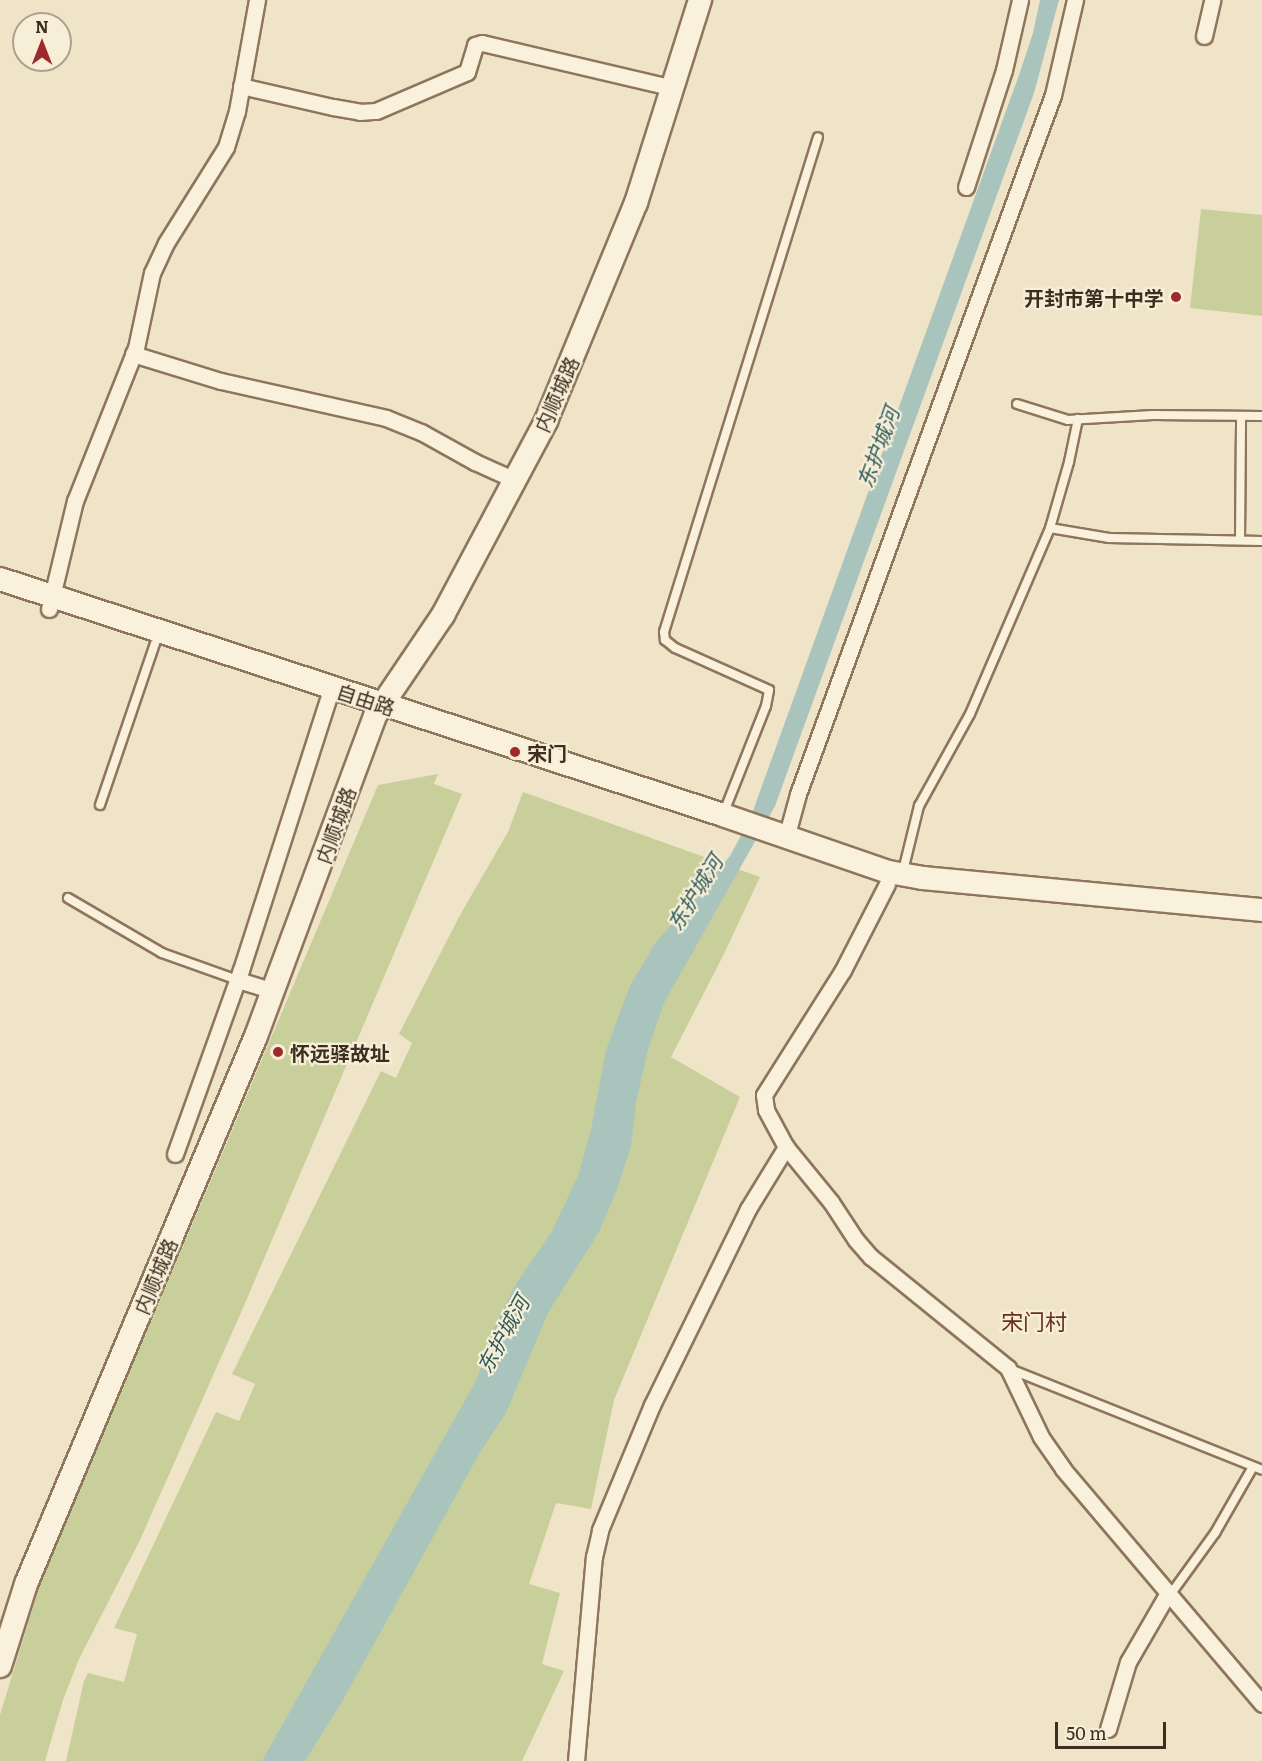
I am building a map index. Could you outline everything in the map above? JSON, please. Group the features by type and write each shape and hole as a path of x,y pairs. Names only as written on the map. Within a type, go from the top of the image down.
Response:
{"street":[{"path":"51,602 75,501 133,354 152,273 166,243 226,147 237,111 257,0"},
{"name":"内顺城路","path":"0,1666 26,1584 273,991 379,709 443,615 546,421 636,203 700,0"},
{"path":"966,187 1004,70 1020,0"},
{"path":"777,839 798,794 1053,95 1075,0"},
{"path":"1204,36 1212,0"},
{"path":"241,86 333,107 360,112 376,111 467,72 475,45 482,43 674,88"},
{"path":"133,354 221,381 386,418 420,432 475,462 515,480"},
{"name":"自由路","path":"0,579 155,643 328,699 379,709"},
{"name":"自由路","path":"0,593 51,602 728,821 894,879"},
{"path":"175,1154 238,980 328,699"},
{"path":"894,879 1262,910"},
{"path":"894,879 962,897 1262,926"},
{"path":"894,879 843,970 764,1095 766,1110 786,1147 831,1202 856,1240 871,1257 1008,1368 1041,1437 1063,1469 1262,1704"},
{"path":"238,980 273,991"},
{"path":"576,1761 594,1557 600,1530 652,1405 748,1209 786,1147"},
{"path":"1108,1729 1128,1662 1169,1594"}],"lane":[{"path":"728,821 766,706 768,690 675,648 665,640 664,632 818,137"},
{"path":"1017,404 1059,419 1153,415 1262,416"},
{"path":"1240,540 1241,416"},
{"path":"894,879 920,806 970,714 1050,528 1069,462 1078,419"},
{"path":"1050,528 1109,538 1262,541"},
{"path":"100,805 155,643"},
{"path":"68,898 162,953 238,980"},
{"path":"1008,1368 1262,1470"},
{"path":"1169,1594 1215,1533 1252,1467"}],"green space":[{"path":"1201,209 1262,215 1262,316 1190,308"},
{"path":"438,774 434,784 462,794 243,1308 140,1540 79,1659 63,1700 45,1761 0,1761 0,1715 40,1584 378,785"},
{"path":"523,792 760,877 724,954 671,1057 740,1097 614,1400 591,1509 556,1503 529,1584 560,1593 542,1664 564,1671 522,1761 66,1761 84,1681 88,1673 124,1682 137,1634 114,1628 216,1412 239,1421 255,1384 232,1374 381,1071 396,1078 412,1043 399,1034 460,915 508,832"}],"water":[{"name":"东护城河","path":"1040,0 1059,0 1034,93 775,806 664,1003 648,1050 636,1103 631,1146 616,1192 599,1232 548,1313 506,1413 479,1454 343,1700 305,1761 262,1761 477,1379 495,1326 516,1284 552,1231 578,1176 591,1130 606,1050 630,986 654,945 730,856 750,819 1019,75 1033,33"}],"place":[{"name":"开封市第十中学","path":"1176,297"},
{"name":"宋门","path":"515,752"},
{"name":"怀远驿故址","path":"278,1052"}],"district":[{"name":"宋门村","path":"1034,1321"}]}
